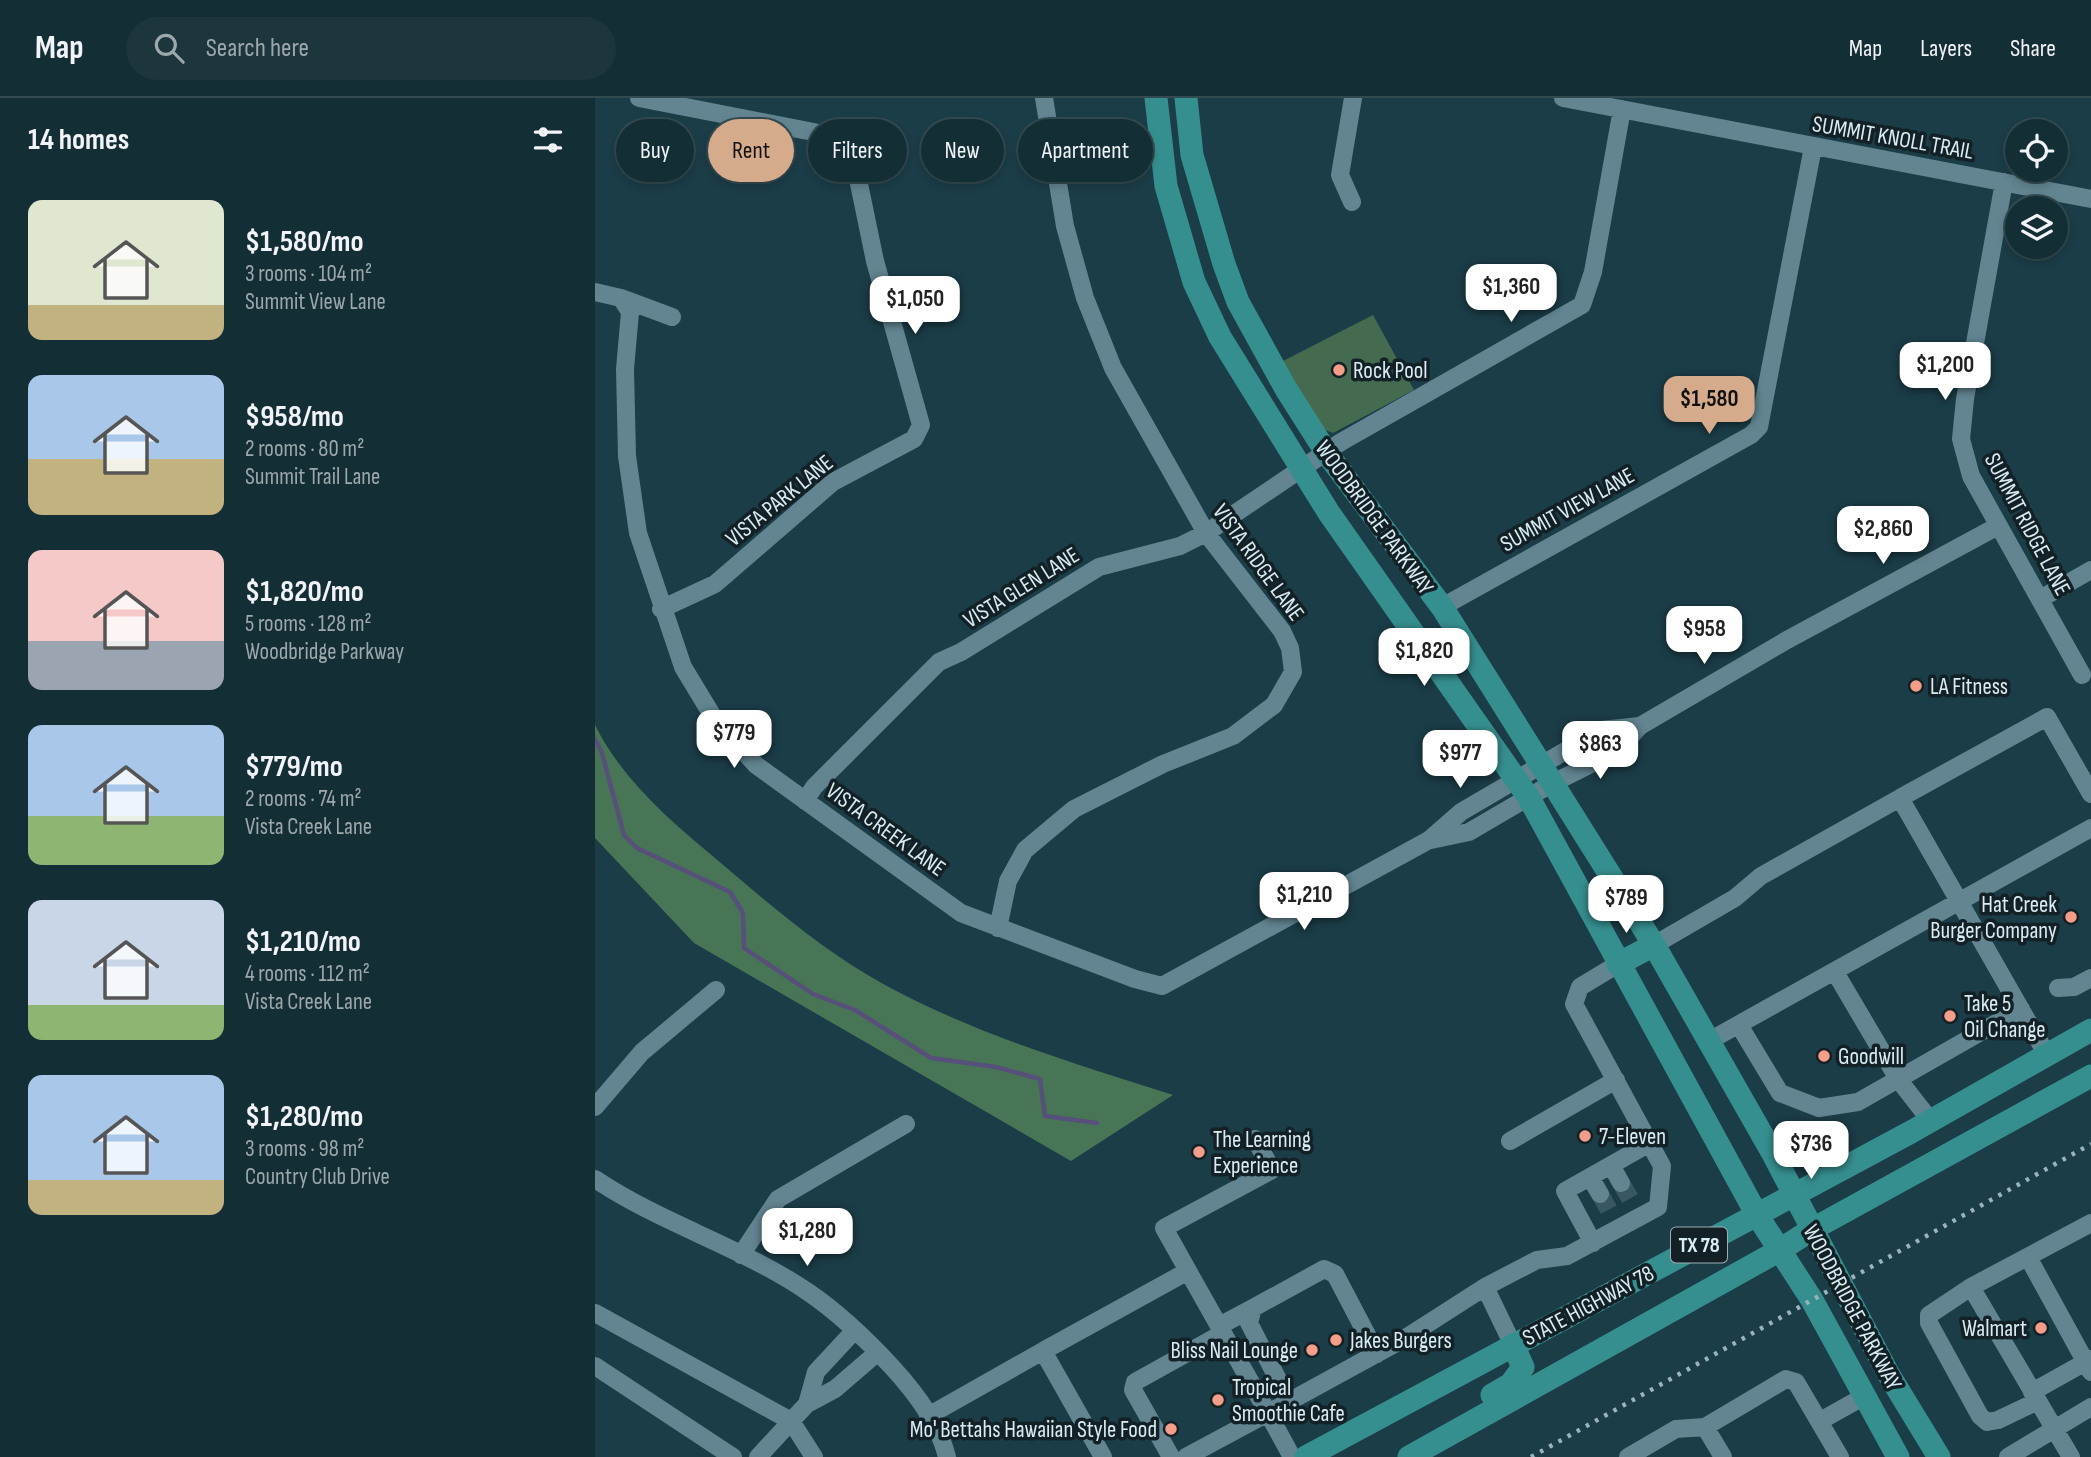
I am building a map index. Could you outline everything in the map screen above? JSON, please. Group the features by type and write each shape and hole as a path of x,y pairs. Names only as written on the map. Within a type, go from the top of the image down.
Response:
{"main road":[{"name":"WOODBRIDGE PARKWAY","path":"1156,98 1166,186 1194,282 1231,359 1300,469 1415,639 1523,789 1757,1215 1812,1300 1898,1457"},
{"name":"WOODBRIDGE PARKWAY","path":"1186,98 1192,155 1220,253 1238,302 1326,452 1441,607 1654,945 1794,1195 1889,1375 1939,1457"},
{"path":"1618,964 1654,945"},
{"name":"STATE HIGHWAY 78","path":"1306,1457 1794,1195 2091,1030"},
{"name":"STATE HIGHWAY 78","path":"1409,1457 1780,1250 1811,1230 2091,1076"},
{"path":"1401,1457 1413,1439 1511,1384 1521,1375 1523,1367 1513,1345"}],"street":[{"name":"VISTA PARK LANE","path":"639,98 834,136 852,150 875,261 921,425 914,439 833,482 715,584 661,609"},
{"name":"VISTA RIDGE LANE","path":"998,928 1008,881 1025,850 1074,809 1163,764 1233,736 1274,705 1293,672 1290,648 1282,631 1206,533 1113,368 1095,326 1065,226 1044,98"},
{"path":"1352,202 1340,174 1353,98"},
{"name":"SUMMIT KNOLL TRAIL","path":"1563,98 2091,199"},
{"name":"VISTA GLEN LANE","path":"805,801 814,787 939,662 961,652 1099,567 1180,546 1206,533 1326,452 1582,306 1593,272 1622,109"},
{"name":"SUMMIT VIEW LANE","path":"1441,607 1751,435 1759,427 1813,147"},
{"name":"SUMMIT RIDGE LANE","path":"2004,182 1965,399 1961,439 1971,476 2082,675"},
{"path":"595,292 626,305 672,317"},
{"name":"VISTA CREEK LANE","path":"626,305 625,369 631,496 638,533 661,609 683,667 715,720 756,765 961,913 1135,979 1162,986 1429,840 1461,812 1523,789 1546,774"},
{"path":"1546,774 1617,751 1640,726 1787,640 1998,526"},
{"path":"2040,599 2091,570"},
{"path":"1654,945 1735,898 1761,876 2047,717 2091,794"},
{"path":"1546,774 1601,730 1640,726"},
{"path":"1900,798 2047,1055"},
{"path":"1709,1041 2089,835"},
{"path":"1186,1457 1377,1354 1485,1287 1537,1259 1567,1256 1593,1243 1615,1221 1636,1209 1658,1207 1662,1166 1574,1004 1580,987 1618,964"},
{"path":"1835,972 1898,1079 1930,1120"},
{"path":"2058,988 2074,987 2091,978"},
{"path":"595,1107 642,1052 716,990"},
{"path":"1739,1025 1780,1093 1819,1108 1858,1102 2021,1009"},
{"path":"1510,1141 1616,1080"},
{"path":"741,1255 778,1199 906,1124"},
{"path":"1255,1139 1272,1170 1164,1228 1292,1457"},
{"path":"1593,1243 1565,1191 1650,1143"},
{"path":"1611,1165 1621,1183"},
{"path":"1590,1177 1600,1194"},
{"path":"595,1179 625,1199 806,1290 879,1352 912,1389 945,1450 960,1457"},
{"path":"2028,1257 2089,1364 1998,1420 1987,1422 1980,1416 1929,1323 1929,1315 1971,1287 2091,1223"},
{"path":"1171,1457 1133,1390 1135,1382 1253,1308 1324,1269 1335,1274 1377,1354"},
{"path":"928,1416 1188,1271"},
{"path":"1485,1287 1513,1345"},
{"path":"1971,1287 2071,1457"},
{"path":"1253,1308 1249,1324 1289,1401"},
{"path":"595,1313 791,1421 814,1457"},
{"path":"807,1404 816,1372 855,1330"},
{"path":"1043,1351 1103,1457"},
{"path":"758,1457 807,1404 835,1389 879,1352"},
{"path":"595,1366 733,1457"},
{"path":"1628,1457 1676,1429 1705,1427 1786,1379 1796,1382 1840,1457"},
{"path":"1820,1421 1863,1397"},
{"path":"2008,1457 2091,1407"},
{"path":"1705,1427 1723,1457"}],"green space":[{"path":"1373,315 1414,390 1333,433 1320,428 1281,362"},
{"path":"595,725 618,763 664,814 776,909 862,972 919,1003 990,1033 1173,1095 1071,1161 694,943 595,838"}],"waterway":[{"path":"595,739 602,753 624,835 637,848 730,892 743,913 744,948 813,994 855,1010 931,1058 996,1067 1040,1079 1045,1116 1097,1123"}],"tunnel":[{"path":"1621,1183 1632,1202"},
{"path":"1600,1194 1611,1214"}],"railway":[{"path":"1531,1457 2091,1144"}],"place":[{"name":"Rock Pool","path":"1339,370"},
{"name":"LA Fitness","path":"1916,686"},
{"name":"Hat Creek Burger Company","path":"2071,917"},
{"name":"Take 5 Oil Change","path":"1950,1016"},
{"name":"Goodwill","path":"1824,1056"},
{"name":"7-Eleven","path":"1585,1136"},
{"name":"The Learning Experience","path":"1199,1152"},
{"name":"Walmart","path":"2041,1328"},
{"name":"Jakes Burgers","path":"1336,1340"},
{"name":"Bliss Nail Lounge","path":"1312,1350"},
{"name":"Tropical Smoothie Cafe","path":"1218,1400"},
{"name":"Mo' Bettahs Hawaiian Style Food","path":"1171,1429"}]}
